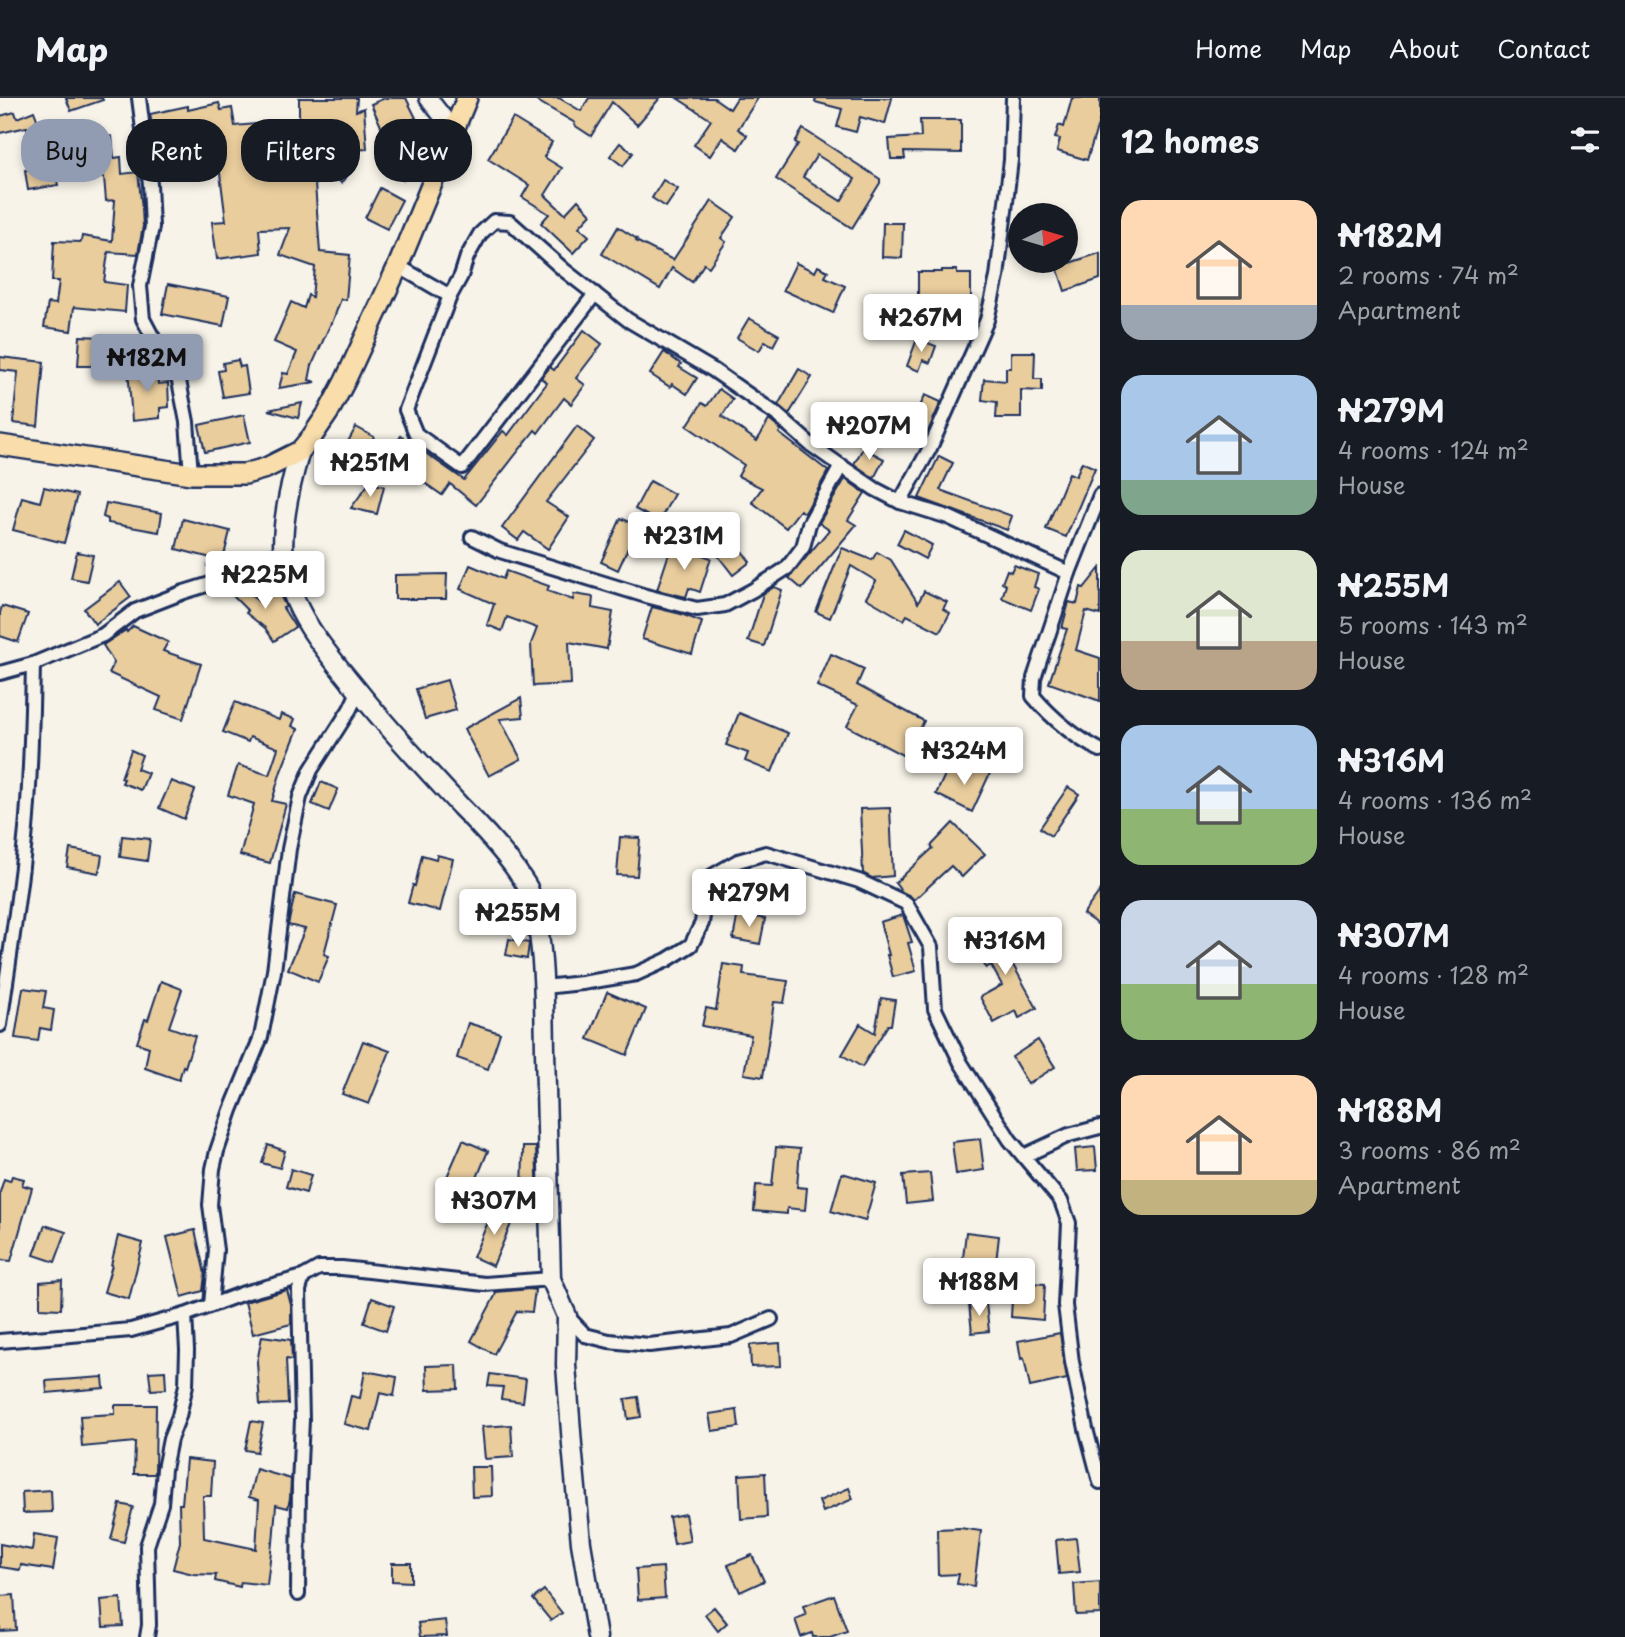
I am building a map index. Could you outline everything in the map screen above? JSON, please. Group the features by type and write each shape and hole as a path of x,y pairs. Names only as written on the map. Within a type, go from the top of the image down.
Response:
{"main road":[{"path":"459,119 467,98"},
{"path":"433,182 345,381 328,413 300,451 290,484 284,561 292,591 323,649 422,765 503,851 527,886 535,911 544,987 551,1279 567,1317 566,1365 581,1544 597,1637"},
{"path":"0,445 191,474 245,474 266,468 300,451"}],"street":[{"path":"139,98 150,184 152,227 140,286 143,319 179,381 187,422 191,474"},
{"path":"428,98 445,119"},
{"path":"900,502 930,449 987,320 997,277 1011,160 1013,98"},
{"path":"594,294 462,467 416,434 406,410 467,257 480,234 494,221 510,222 564,270 628,320 724,377 776,414 841,467 875,489 900,502 948,517 1069,573"},
{"path":"398,266 450,296"},
{"path":"472,537 500,551 646,596 697,609 725,605 788,568 803,547 809,524 820,500 841,467"},
{"path":"1100,495 1069,573 1034,678 1033,696 1080,740 1100,750"},
{"path":"0,673 33,664 103,635 135,611 184,592 284,561"},
{"path":"0,1025 26,828 33,664"},
{"path":"211,1305 216,1250 210,1205 213,1169 231,1110 261,1037 274,971 289,849 300,797 311,770 358,692"},
{"path":"544,987 636,974 691,946 702,923 706,894 712,876 738,861 766,853 859,881 906,903 931,947 935,1009 961,1063 1010,1140 1061,1201 1069,1223 1065,1305 1072,1362 1100,1482"},
{"path":"1024,1156 1069,1135 1100,1127"},
{"path":"0,1341 131,1330 303,1277 319,1268 355,1269 485,1284 551,1279"},
{"path":"298,1594 302,1420 299,1290 303,1277"},
{"path":"147,1637 147,1546 161,1504 170,1439 186,1385 184,1315"},
{"path":"567,1317 585,1335 609,1341 649,1345 731,1336 771,1319"}],"building":[{"path":"66,98 102,98 103,100 71,111"},
{"path":"299,98 357,98 356,111 364,108 367,149 360,149 360,119 299,119"},
{"path":"385,98 406,98 416,118 378,119 371,104"},
{"path":"532,98 559,98 581,111 589,98 660,98 637,125 612,102 591,136 574,125 575,123"},
{"path":"677,98 714,98 730,109 737,98 758,98 738,129 747,135 738,149 722,138 710,156 694,145 711,120"},
{"path":"816,98 892,98 885,124 860,117 856,132 837,127 842,109 815,102"},
{"path":"1072,98 1100,98 1100,118 1087,160 1057,151 1060,139 1055,138 1059,125 1064,127"},
{"path":"219,103 221,110 232,108 235,126 241,125 241,182 322,182 315,184 320,252 350,255 346,300 341,299 312,365 309,380 316,382 279,388 283,373 288,374 297,352 274,342 291,302 304,308 308,295 312,297 315,267 280,255 290,228 259,229 261,253 217,259 212,222 226,221 221,182 227,182 227,119 151,119 150,114"},
{"path":"34,111 37,119 21,119 21,128 0,133 0,116 15,112 17,118"},
{"path":"513,118 552,142 544,157 562,168 545,195 565,214 578,200 591,214 579,227 589,236 573,253 541,223 549,214 522,197 529,185 488,159"},
{"path":"920,120 961,120 961,153 904,152 905,159 891,159 889,139 921,137"},
{"path":"803,129 880,179 852,228 776,179 798,144 795,142","holes":["817,155 855,179 841,201 803,177"]},
{"path":"112,136 114,158 121,157 122,174 126,174 126,182 139,182 142,209 143,226 138,254 108,252 104,282 127,285 125,312 74,307 71,331 44,327 48,303 56,304 59,281 52,281 54,241 81,242 82,236 112,241 115,200 106,201 104,182 112,182"},
{"path":"620,143 633,153 623,166 610,156"},
{"path":"663,180 678,189 666,207 652,198"},
{"path":"27,182 57,182 58,185 28,190"},
{"path":"380,188 402,200 387,229 365,218"},
{"path":"712,201 735,217 721,238 726,242 709,267 704,264 692,282 672,268 660,289 602,254 618,227 637,239 636,241 673,260"},
{"path":"883,223 903,223 902,258 882,257"},
{"path":"1100,253 1100,279 1065,291 1059,273 1078,273 1078,260"},
{"path":"796,263 815,272 818,266 828,271 825,277 845,286 833,313 783,290"},
{"path":"942,270 971,274 971,309 918,309 918,272"},
{"path":"168,284 229,296 223,326 162,314"},
{"path":"749,318 779,335 773,346 765,341 759,351 737,338"},
{"path":"584,330 602,344 576,378 585,385 571,404 564,398 538,433 535,430 476,505 450,484 442,495 387,457 401,436 464,480 503,431 508,435 547,383 541,378 550,367 554,370"},
{"path":"80,336 123,338 121,366 78,366"},
{"path":"917,339 936,346 930,363 923,360 919,371 907,366"},
{"path":"664,352 681,364 679,367 697,378 687,394 650,374"},
{"path":"1011,352 1035,352 1034,379 1042,379 1042,391 1021,390 1021,418 996,418 997,402 982,400 984,379 1006,381 1006,368 1011,368"},
{"path":"0,357 44,362 38,426 13,423 18,372 0,370"},
{"path":"238,360 240,367 245,366 249,393 223,397 218,371 224,370 223,363"},
{"path":"150,367 151,372 157,372 158,384 168,383 169,407 160,408 160,418 132,421 128,368"},
{"path":"799,369 812,377 789,414 778,405"},
{"path":"719,389 733,399 722,416 757,441 769,420 781,430 779,433 828,471 805,513 800,510 786,528 752,502 762,488 738,476 744,465 687,426 702,403 707,406"},
{"path":"925,395 941,402 926,436 910,429"},
{"path":"302,403 298,418 268,410"},
{"path":"244,415 250,442 205,452 199,425"},
{"path":"577,426 594,440 546,502 569,517 548,549 524,532 518,540 502,528"},
{"path":"356,427 374,437 364,457 345,447"},
{"path":"863,448 884,459 874,478 854,464"},
{"path":"939,456 953,463 940,490 1012,516 1007,530 919,498"},
{"path":"1082,462 1095,468 1066,537 1046,529 1069,473 1076,476"},
{"path":"845,479 865,493 848,520 856,525 802,589 789,578 829,530 819,523"},
{"path":"650,481 674,494 659,522 635,509"},
{"path":"369,483 384,486 377,514 351,508"},
{"path":"44,487 77,495 64,543 13,530 22,497 40,502"},
{"path":"106,503 162,513 159,532 108,523 108,519 103,517"},
{"path":"621,518 638,526 618,570 601,562"},
{"path":"183,519 230,531 220,572 207,566 211,558 176,549"},
{"path":"714,526 736,555 742,551 750,562 733,575 702,535"},
{"path":"904,530 932,545 925,559 897,544"},
{"path":"672,544 711,558 700,592 689,588 686,597 657,590"},
{"path":"842,548 872,560 877,552 891,560 918,603 924,591 947,602 943,609 950,613 940,632 907,615 904,620 866,598 876,581 851,566 830,618 816,612"},
{"path":"77,552 93,555 87,581 71,578"},
{"path":"470,565 503,579 506,571 549,586 547,591 573,600 574,594 593,597 592,608 613,612 607,649 569,642 571,684 533,686 531,644 537,628 507,617 502,631 487,625 494,604 460,589"},
{"path":"1014,565 1038,574 1034,587 1039,589 1031,610 1002,598 1006,585 1002,583 1007,570 1011,572"},
{"path":"1100,568 1100,615 1086,611 1076,650 1100,658 1100,701 1049,683 1067,629 1062,628 1069,602 1077,604 1081,587 1084,588"},
{"path":"447,574 446,599 395,599 395,575"},
{"path":"120,582 131,597 95,624 84,609"},
{"path":"241,584 258,601 278,591 286,607 283,608 295,627 274,641 265,628 246,613 248,611 229,592"},
{"path":"774,587 782,590 764,646 748,641 763,594"},
{"path":"2,606 28,614 18,642 0,636"},
{"path":"652,607 702,622 692,654 642,639"},
{"path":"133,626 168,642 163,651 201,664 183,719 156,710 161,697 109,673 114,663 103,645"},
{"path":"831,654 864,669 857,685 924,721 906,757 847,726 858,705 817,686"},
{"path":"447,680 456,710 425,719 416,689"},
{"path":"521,698 523,717 500,719 521,759 489,776 464,729"},
{"path":"235,702 279,720 281,714 295,719 292,726 298,729 272,801 286,804 270,863 240,855 254,804 228,795 238,765 269,775 278,748 250,737 248,742 223,732"},
{"path":"739,713 788,733 772,772 745,761 748,753 726,745"},
{"path":"131,750 142,755 137,769 148,773 141,790 122,783 124,779 121,778"},
{"path":"976,764 991,771 972,812 936,794 949,766 970,776"},
{"path":"171,781 195,790 184,819 159,808"},
{"path":"321,782 338,789 329,811 312,804"},
{"path":"1068,787 1079,794 1051,836 1040,828"},
{"path":"890,808 893,876 872,878 863,873 860,809"},
{"path":"953,823 985,854 962,877 951,866 914,900 895,883 933,848 931,846"},
{"path":"122,836 150,839 147,861 120,857"},
{"path":"620,837 640,838 637,876 617,875"},
{"path":"70,849 102,855 99,873 67,867"},
{"path":"422,855 436,859 437,855 453,859 440,911 408,903"},
{"path":"1100,891 1100,926 1083,914"},
{"path":"295,894 337,905 324,954 329,956 318,982 288,969 305,929 288,925"},
{"path":"738,913 765,919 760,944 733,939"},
{"path":"903,915 912,942 908,943 916,971 893,977 880,922"},
{"path":"1013,926 1024,947 1008,956 1037,1008 1019,1018 1016,1011 994,1023 980,997 1002,985 991,965 986,968 975,947"},
{"path":"509,939 529,943 527,959 506,955"},
{"path":"723,964 744,967 743,975 788,981 784,1003 774,1002 763,1077 744,1074 751,1035 702,1026 706,1008 716,1010"},
{"path":"161,981 182,989 169,1027 195,1036 179,1080 145,1068 149,1047 137,1043"},
{"path":"23,988 46,991 43,1008 54,1010 51,1030 40,1028 38,1041 15,1038"},
{"path":"607,992 646,1009 627,1055 588,1039"},
{"path":"881,998 895,1000 891,1025 888,1025 862,1067 842,1055 860,1024 875,1033"},
{"path":"468,1023 500,1033 488,1069 457,1058"},
{"path":"1038,1040 1055,1067 1028,1084 1012,1057"},
{"path":"363,1041 390,1051 369,1104 342,1094"},
{"path":"980,1139 984,1170 956,1174 952,1142"},
{"path":"463,1140 488,1151 472,1190 446,1179"},
{"path":"268,1145 285,1151 280,1168 262,1163"},
{"path":"523,1147 536,1147 538,1202 522,1202"},
{"path":"776,1147 800,1149 797,1187 807,1188 805,1210 787,1208 787,1214 754,1211 756,1185 772,1186"},
{"path":"1095,1147 1097,1170 1077,1171 1075,1149"},
{"path":"291,1169 311,1175 306,1193 286,1187"},
{"path":"842,1173 876,1183 865,1221 831,1211"},
{"path":"930,1173 933,1201 906,1204 903,1175"},
{"path":"12,1176 24,1179 22,1185 32,1188 11,1261 0,1260 0,1192 4,1179 10,1181"},
{"path":"494,1208 514,1217 493,1266 473,1257"},
{"path":"45,1225 66,1232 55,1262 34,1255"},
{"path":"195,1230 205,1274 203,1291 182,1297 167,1237"},
{"path":"966,1232 999,1236 995,1271 962,1267"},
{"path":"118,1236 143,1243 129,1299 104,1292"},
{"path":"62,1280 61,1309 40,1308 40,1282"},
{"path":"1013,1282 1045,1284 1043,1320 1011,1317"},
{"path":"287,1290 291,1305 291,1324 253,1334 245,1302"},
{"path":"535,1290 532,1312 517,1311 494,1354 471,1341 496,1292"},
{"path":"372,1298 394,1306 386,1331 364,1323"},
{"path":"986,1303 989,1331 972,1333 969,1304"},
{"path":"1060,1333 1067,1379 1030,1387 1018,1341"},
{"path":"262,1336 291,1340 292,1360 286,1359 288,1404 260,1405 257,1362"},
{"path":"780,1343 781,1366 751,1367 750,1345"},
{"path":"457,1365 458,1389 427,1390 426,1366"},
{"path":"165,1371 166,1389 151,1390 149,1372"},
{"path":"365,1371 397,1377 394,1396 380,1393 371,1431 344,1424 351,1396 360,1398"},
{"path":"490,1374 526,1379 523,1402 501,1399 503,1387 488,1386"},
{"path":"103,1377 104,1388 47,1393 46,1381"},
{"path":"638,1397 641,1417 628,1419 625,1399"},
{"path":"115,1405 156,1405 155,1474 134,1474 135,1442 82,1447 80,1416 115,1414"},
{"path":"737,1410 739,1427 712,1431 709,1414"},
{"path":"251,1421 263,1423 257,1452 245,1450"},
{"path":"511,1425 513,1457 485,1459 482,1427"},
{"path":"186,1459 213,1462 211,1496 203,1496 204,1538 256,1549 259,1500 249,1497 256,1469 291,1479 288,1508 276,1505 267,1585 241,1582 240,1587 215,1581 216,1575 193,1574 173,1569 180,1542 179,1504 182,1504"},
{"path":"471,1467 491,1467 492,1496 472,1497"},
{"path":"765,1473 767,1517 741,1519 739,1475"},
{"path":"849,1488 853,1499 823,1512 819,1501"},
{"path":"51,1490 52,1512 23,1513 22,1492"},
{"path":"120,1504 133,1507 124,1542 111,1539"},
{"path":"685,1514 690,1541 674,1544 669,1517"},
{"path":"937,1529 981,1531 974,1586 957,1584 959,1574 938,1575"},
{"path":"34,1534 58,1538 53,1570 21,1565 20,1570 0,1567 0,1544 32,1550"},
{"path":"1076,1538 1080,1572 1059,1574 1056,1540"},
{"path":"752,1555 764,1581 740,1592 728,1565"},
{"path":"392,1563 411,1563 411,1582 392,1581"},
{"path":"663,1567 665,1598 638,1600 636,1569"},
{"path":"1100,1582 1100,1614 1076,1615 1074,1584"},
{"path":"544,1590 562,1613 551,1621 533,1599"},
{"path":"14,1595 16,1630 0,1631 0,1596"},
{"path":"834,1595 847,1631 830,1637 813,1637 812,1633 801,1637 795,1619 806,1615 803,1606"},
{"path":"121,1598 123,1626 103,1627 101,1600"},
{"path":"714,1607 727,1623 718,1631 705,1614"},
{"path":"445,1620 447,1636 420,1637 418,1623"}]}
